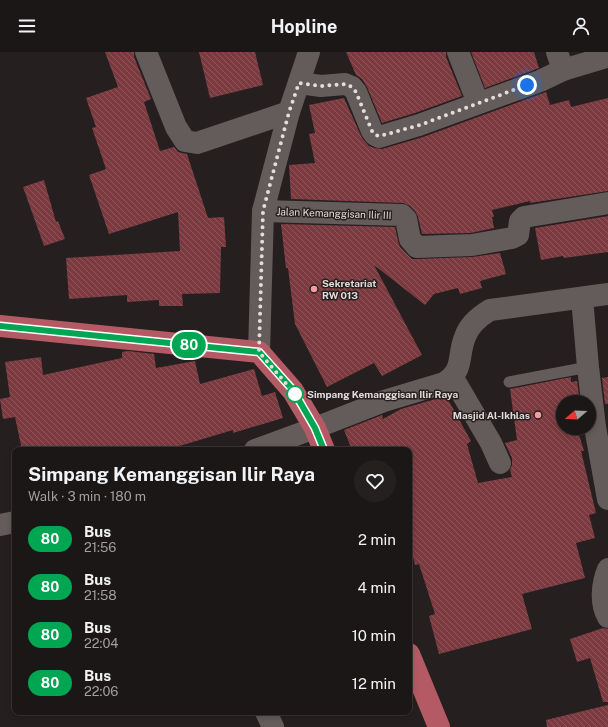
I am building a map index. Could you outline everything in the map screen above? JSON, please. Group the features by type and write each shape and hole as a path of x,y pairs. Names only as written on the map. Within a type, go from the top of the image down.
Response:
{"main road":[{"path":"0,326 259,352 293,390 315,428 323,447"},
{"path":"412,661 439,727"}],"street":[{"path":"146,52 176,127 185,141 197,143 289,112"},
{"path":"259,352 263,211 289,112 309,52"},
{"path":"458,52 478,103"},
{"path":"299,83 321,86 346,84 352,87 356,92 372,131 375,135 380,136 420,125 540,81 560,61 603,58 608,55"},
{"name":"Jalan Kemanggisan Ilir III","path":"263,211 402,215 406,220 410,239 417,247 472,245 512,238 518,235 520,221 524,217 608,203"},
{"path":"263,447 384,401 444,383 453,378 458,368 465,336 479,316 490,310 608,294"},
{"path":"582,298 588,367 602,426 608,499"},
{"path":"453,378 500,463"},
{"path":"0,525 12,523"},
{"path":"608,569 602,598 608,617"},
{"path":"267,715 273,727"}],"lane":[{"path":"509,382 588,367"}],"building":[{"path":"105,52 134,52 134,57 151,99 144,102 160,151 174,147 178,152 187,154 208,218 224,217 226,247 221,247 220,293 182,294 183,306 159,306 159,300 127,302 127,295 69,299 66,258 180,251 178,212 109,234 89,175 106,169 92,128 96,127 86,98 118,87"},
{"path":"199,52 255,52 263,85 210,98"},
{"path":"346,52 446,52 446,57 462,96 382,123 367,87 362,79 356,75"},
{"path":"471,52 534,52 539,68 485,88"},
{"path":"546,92 550,105 569,100 571,107 608,98 608,191 530,203 530,201 492,210 494,217 492,217 494,228 471,233 422,234 415,211 410,206 403,203 291,199 289,165 315,163 309,134 315,133 309,105 344,98 362,138 369,146 382,149 423,137"},
{"path":"44,180 56,222 58,221 65,239 44,246 23,187"},
{"path":"608,216 608,252 564,258 563,256 541,260 535,228"},
{"path":"281,224 395,227 400,247 412,259 472,257 500,253 506,274 480,281 482,288 460,294 458,288 434,294 425,305 374,265 422,355 382,376 374,363 327,387 295,324"},
{"path":"128,351 154,354 156,368 195,361 200,384 254,369 262,396 275,392 283,418 233,433 233,430 176,447 21,447 15,417 3,419 0,399 10,397 5,362 41,357 43,375 122,358 122,352"},
{"path":"571,377 571,382 577,381 579,395 556,395 556,435 579,435 584,451 581,451 596,513 589,515 595,538 576,543 585,578 522,594 532,629 439,654 429,616 435,614 419,564 415,565 412,552 412,447 351,447 344,430 382,415 383,419 401,409 446,396 471,441 467,444 478,483 512,477 510,470 512,458 505,443 517,440 510,389"},
{"path":"608,377 608,404 605,404 602,378"},
{"path":"603,628 608,629 608,702 603,702 590,658 577,662 570,639"},
{"path":"608,705 608,727 547,727 546,720"}],"bus line":[{"name":"80","path":"0,326 259,352 293,390 315,428 323,447"}],"place":[{"name":"Sekretariat RW 013","path":"314,289"},
{"name":"Simpang Kemanggisan Ilir Raya","path":"295,394"},
{"name":"Masjid Al-Ikhlas","path":"538,415"}],"route":[{"path":"295,394 259,352 263,211 289,112 299,83 321,86 346,84 352,87 356,92 372,131 375,135 380,136 420,125 527,85"}]}
